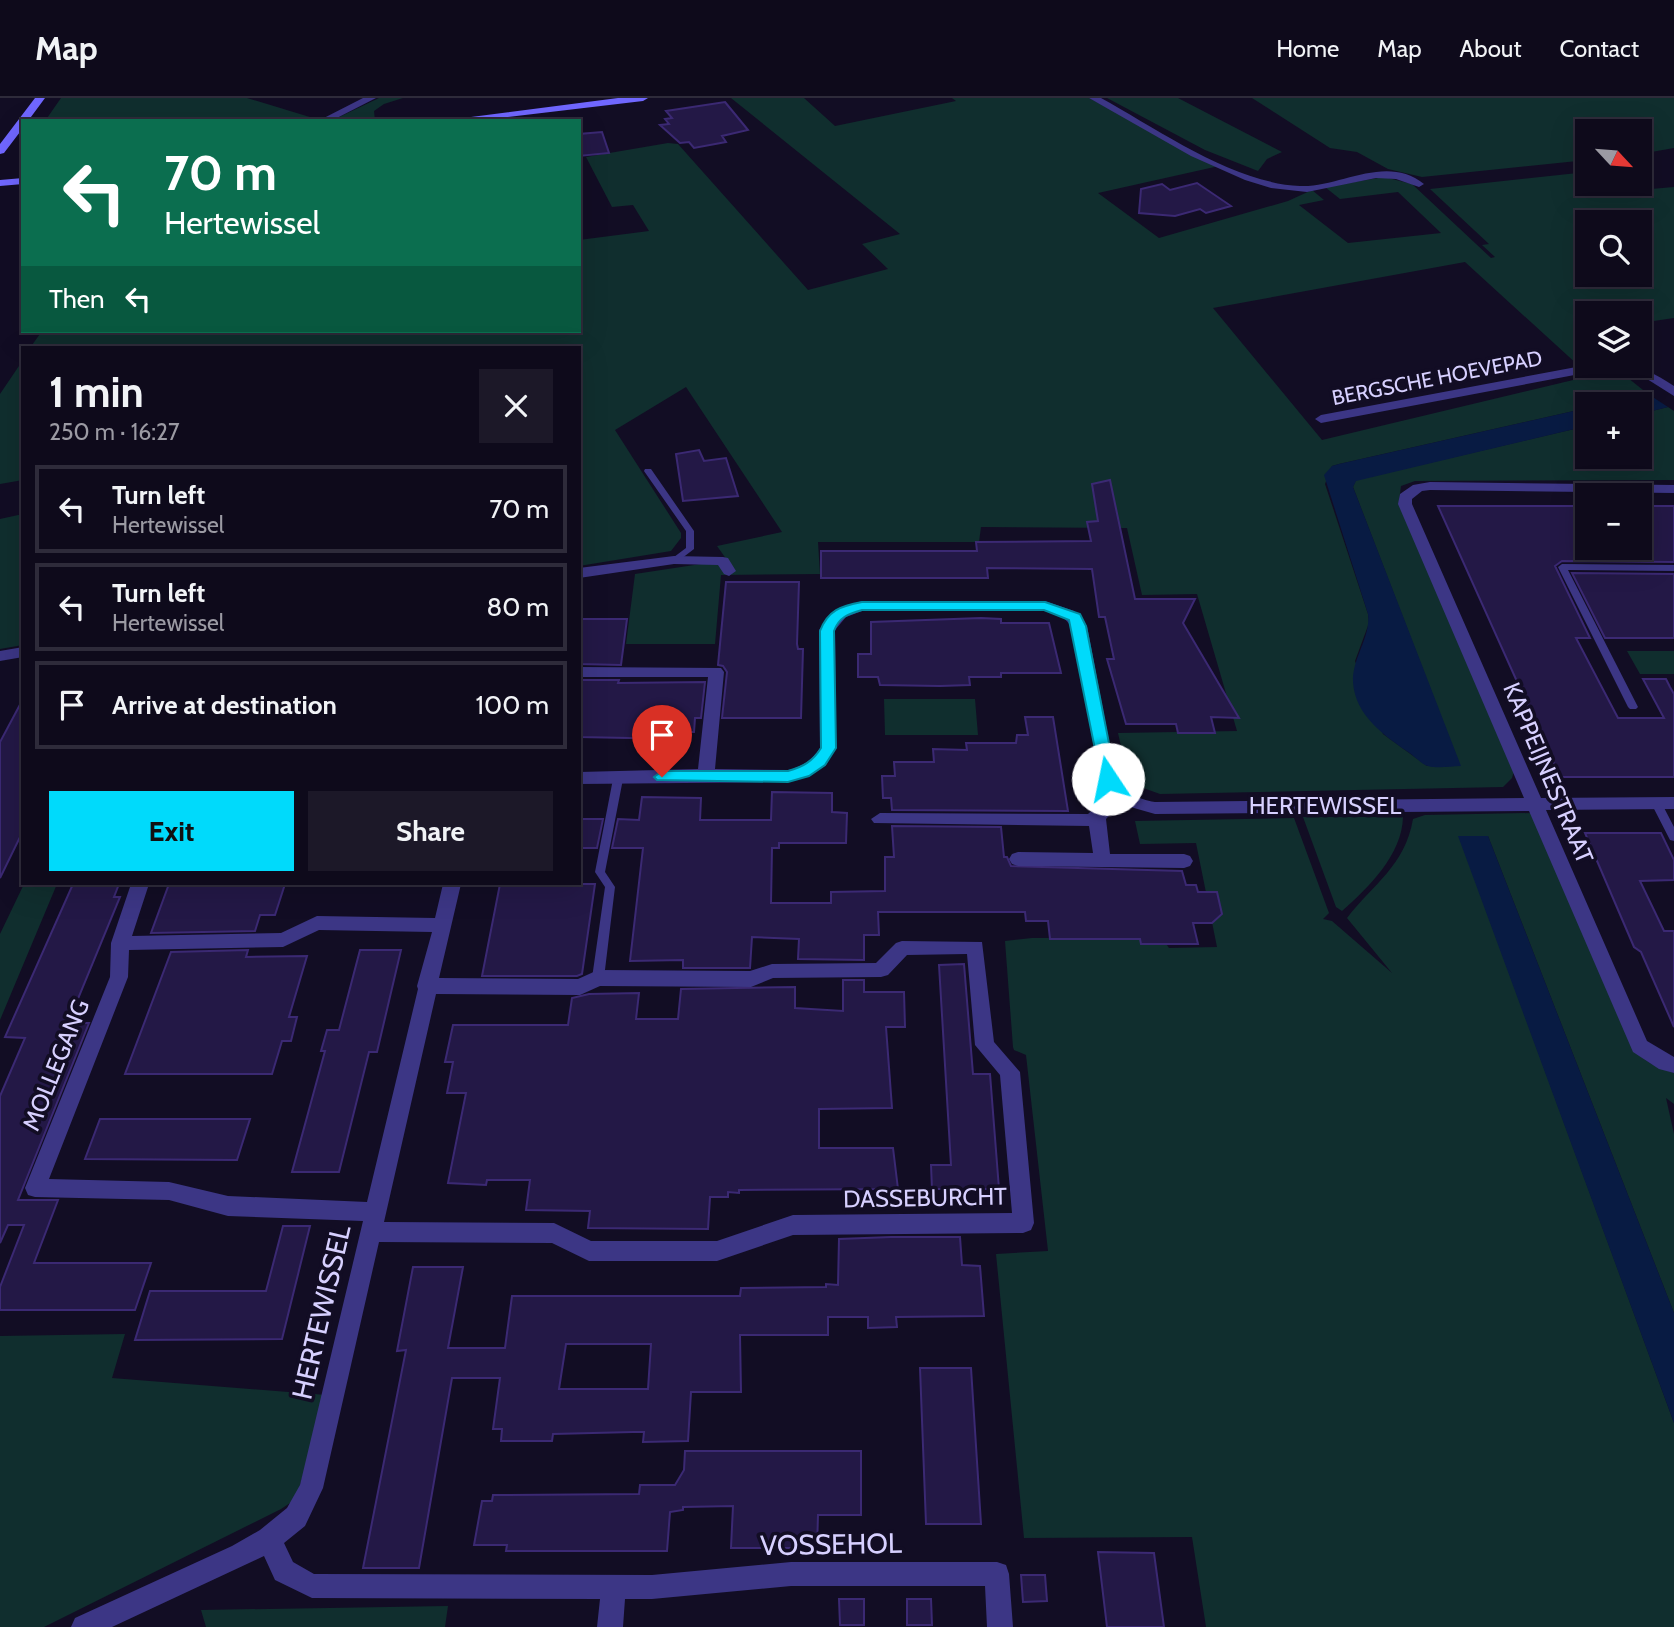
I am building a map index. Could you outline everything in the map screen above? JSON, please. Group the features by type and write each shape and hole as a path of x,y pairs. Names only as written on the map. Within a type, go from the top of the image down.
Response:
{"street":[{"path":"24,119 40,98"},
{"path":"327,119 371,98"},
{"path":"462,119 643,98"},
{"path":"1094,98 1206,160 1277,185 1309,188 1364,174 1383,173 1404,177 1419,184"},
{"path":"0,151 21,123"},
{"path":"0,183 21,181"},
{"name":"BERGSCHE HOEVEPAD","path":"1321,419 1575,371"},
{"path":"1652,377 1674,392"},
{"name":"KAPPEIJNESTRAAT","path":"1670,1064 1640,1046 1405,505 1405,497 1411,491 1430,486 1674,489"},
{"path":"581,573 674,560 723,561 729,571"},
{"path":"581,778 788,776 804,772 820,761 828,748 827,631 832,618 846,610 862,606 1045,606 1075,617 1079,626 1108,779 1118,795 1097,817 1089,820 880,819"},
{"path":"0,656 21,652"},
{"path":"581,672 716,672 706,775"},
{"name":"HERTEWISSEL","path":"1118,795 1136,805 1156,808 1665,803"},
{"path":"1097,817 1102,860"},
{"path":"1018,859 1184,861"},
{"path":"140,885 120,943 283,940 317,923 442,925"},
{"name":"HERTEWISSEL","path":"84,1627 241,1555 269,1539 296,1517 311,1488 426,986 452,885"},
{"name":"MOLLEGANG","path":"120,943 120,976 35,1188 169,1191 228,1206 373,1222"},
{"name":"DASSEBURCHT","path":"373,1222 554,1233 589,1251 717,1251 793,1225 1023,1223 1010,1072 985,1045 976,947 902,948 881,970 772,971 751,979 598,978 580,987 426,986"},
{"name":"VOSSEHOL","path":"269,1539 284,1572 312,1587 613,1588 791,1574 997,1574 1000,1627"},
{"path":"610,1627 613,1588"}],"lane":[{"path":"648,471 690,531 690,550 674,560"},
{"path":"1633,707 1562,567 1674,568"},
{"path":"598,978 610,887 600,872 618,779"},
{"path":"1665,803 1674,837"}],"green space":[{"path":"61,98 247,98 313,118 311,119 46,119"},
{"path":"379,98 403,98 384,104 374,111 375,119 335,119"},
{"path":"731,98 804,98 835,126 956,101 952,98 1089,98 1219,166 1098,193 1159,238 1288,201 1312,190 1324,200 1299,205 1348,243 1441,233 1398,192 1340,199 1325,187 1384,177 1412,184 1491,258 1495,257 1482,245 1489,244 1430,189 1575,173 1575,196 1652,196 1652,189 1674,187 1674,318 1652,321 1652,301 1575,301 1575,362 1465,262 1213,308 1322,440 1582,378 1628,378 1646,392 1575,392 1575,411 1332,466 1325,484 1368,614 1369,623 1355,661 1383,734 1427,766 1460,766 1353,487 1356,480 1575,429 1575,469 1652,469 1652,411 1668,407 1674,411 1674,480 1415,481 1401,486 1399,501 1514,771 1512,778 1503,787 1160,794 1135,785 1128,777 1118,733 1237,731 1197,594 1142,595 1127,528 981,527 979,542 818,542 820,574 721,575 715,644 626,644 635,574 727,560 717,546 782,532 686,387 615,430 681,533 681,538 671,551 581,566 581,346 31,346 41,333 581,333 581,240 649,231 633,205 612,207 586,157 668,143 678,144 808,290 888,269 862,244 900,234"},
{"path":"1107,98 1178,98 1282,152 1267,159 1258,171 1205,150"},
{"path":"1252,98 1674,98 1674,148 1652,152 1652,119 1575,119 1575,161 1422,177 1388,169 1357,152 1330,148"},
{"path":"21,363 21,480 0,484 0,394"},
{"path":"21,514 21,645 0,649 0,519"},
{"path":"1627,651 1674,651 1674,674 1640,674"},
{"path":"884,699 975,699 978,735 885,735"},
{"path":"1532,813 1632,1047 1641,1057 1674,1073 1674,1104 1666,1098 1674,1134 1674,1313 1488,836 1459,836 1674,1423 1674,1627 1206,1627 1192,1537 1024,1538 996,1254 1048,1251 1026,1055 1013,1047 1005,941 1032,938 1162,938 1169,948 1217,947 1196,843 1140,844 1135,821 1294,818 1329,913 1323,919 1332,921 1392,973 1347,918 1387,873 1403,850 1413,819 1425,815"},
{"path":"1303,817 1403,817 1397,844 1390,857 1373,881 1342,911 1336,907"},
{"path":"24,885 57,885 0,1020 0,934"},
{"path":"125,1334 112,1378 326,1395 296,1499 281,1509 44,1627 0,1627 0,1336"},
{"path":"448,1606 445,1627 206,1627 201,1610"}],"water":[{"path":"1652,397 1668,407 1652,411"},
{"path":"1575,411 1575,429 1356,481 1353,487 1461,766 1426,765 1373,724 1359,705 1353,673 1367,631 1368,614 1324,475 1332,466"},
{"path":"1458,836 1488,836 1674,1313 1674,1423"}],"building":[{"path":"725,102 748,130 722,136 726,142 694,148 689,142 680,143 660,125 669,124 665,119 672,118 666,111"},
{"path":"602,132 609,153 581,156 581,134"},
{"path":"1197,183 1231,206 1206,213 1200,209 1175,216 1139,213 1141,189 1162,184 1170,190"},
{"path":"699,450 704,461 726,458 738,496 683,501 676,454"},
{"path":"1110,480 1135,599 1195,599 1183,623 1239,718 1211,717 1215,733 1178,733 1176,724 1126,724 1107,659 1114,659 1105,617 1099,617 1092,569 987,568 988,578 821,578 821,551 977,551 976,542 1091,541 1087,522 1098,521 1092,484"},
{"path":"1438,506 1575,506 1575,560 1652,560 1652,506 1674,506 1674,562 1562,561 1555,566 1590,638 1576,638 1618,718 1664,718 1643,679 1666,679 1674,694 1674,777 1560,777"},
{"path":"1572,573 1674,574 1674,638 1605,638"},
{"path":"726,582 799,582 797,644 798,649 803,649 801,718 722,718 727,672 723,666 718,665"},
{"path":"581,619 627,619 621,665 581,664"},
{"path":"1001,619 1001,623 1049,623 1061,673 1001,673 1001,677 969,677 970,685 940,686 880,685 878,677 858,677 858,654 871,654 871,622"},
{"path":"581,680 619,680 618,683 705,682 701,718 695,718 694,732 680,732 680,739 581,737"},
{"path":"21,703 21,835 0,878 0,742"},
{"path":"1025,717 1053,717 1068,811 892,810 891,798 883,798 882,776 895,776 894,762 934,762 933,749 967,750 966,743 1016,743 1017,735 1028,735"},
{"path":"772,792 832,793 832,812 847,813 846,843 779,843 779,848 772,848 771,903 831,903 831,892 885,891 885,857 894,857 892,826 1001,827 1004,857 1007,857 1011,866 1182,871 1186,885 1196,885 1198,892 1217,892 1222,914 1212,923 1193,923 1198,944 1141,944 1140,939 1050,939 1048,921 1026,921 1025,912 878,912 879,935 864,935 864,960 798,959 799,939 752,937 750,968 683,968 683,960 630,961 643,848 612,848 618,819 639,820 642,797 701,798 700,820 771,820"},
{"path":"581,819 603,819 597,848 581,848"},
{"path":"1585,833 1661,833 1674,860 1674,880 1640,881 1664,931 1674,931 1674,1027 1641,952 1634,947"},
{"path":"595,884 582,974 482,976 500,885"},
{"path":"73,885 119,885 114,897 120,897 68,1023 89,1023 18,1200 58,1200 34,1263 151,1263 135,1310 0,1310 0,1287 24,1225 8,1225 0,1243 0,1096 25,1038 5,1037"},
{"path":"169,885 285,885 275,915 260,915 255,931 151,933"},
{"path":"248,950 246,957 307,956 289,1017 297,1017 291,1041 282,1041 272,1074 125,1074 171,952"},
{"path":"360,950 401,950 377,1052 369,1052 339,1172 292,1172 325,1051 321,1051 327,1030 339,1030"},
{"path":"964,964 973,1074 990,1074 999,1189 932,1189 931,1165 951,1165 939,965"},
{"path":"843,980 864,980 864,992 904,992 905,1027 886,1027 892,1108 819,1109 819,1148 893,1148 898,1189 739,1190 739,1193 728,1192 728,1197 710,1197 708,1229 588,1228 590,1211 526,1210 530,1180 487,1180 486,1185 448,1183 466,1093 447,1093 453,1062 445,1062 453,1025 568,1025 572,998 589,994 639,993 636,1019 678,1019 681,989 795,987 795,1008 843,1011"},
{"path":"100,1119 250,1119 237,1160 85,1159"},
{"path":"283,1226 310,1226 282,1339 135,1340 150,1291 266,1291"},
{"path":"960,1237 962,1265 980,1266 984,1316 896,1317 897,1327 868,1328 868,1317 828,1317 828,1335 740,1335 741,1392 691,1392 688,1441 643,1442 644,1432 633,1432 553,1434 552,1441 501,1441 502,1429 493,1429 500,1378 452,1378 419,1568 363,1568 406,1350 397,1351 413,1267 463,1267 448,1348 505,1348 512,1296 740,1296 741,1288 838,1285 839,1239","holes":["566,1344 651,1344 648,1389 559,1389"]},
{"path":"920,1368 971,1368 981,1524 926,1524"},
{"path":"685,1451 861,1451 861,1515 818,1515 817,1548 731,1548 733,1506 683,1507 683,1510 670,1512 667,1551 506,1551 507,1545 474,1545 482,1501 492,1501 493,1495 639,1494 640,1485 675,1485 684,1470"},
{"path":"1098,1552 1154,1553 1164,1627 1107,1627"},
{"path":"1021,1575 1045,1575 1047,1601 1023,1602"},
{"path":"839,1599 864,1599 864,1625 840,1625"},
{"path":"907,1599 931,1599 932,1625 907,1625"}],"route":[{"path":"662,777 788,776 804,772 820,761 828,748 827,631 832,618 846,610 862,606 1045,606 1075,617 1079,626 1108,779"}]}
